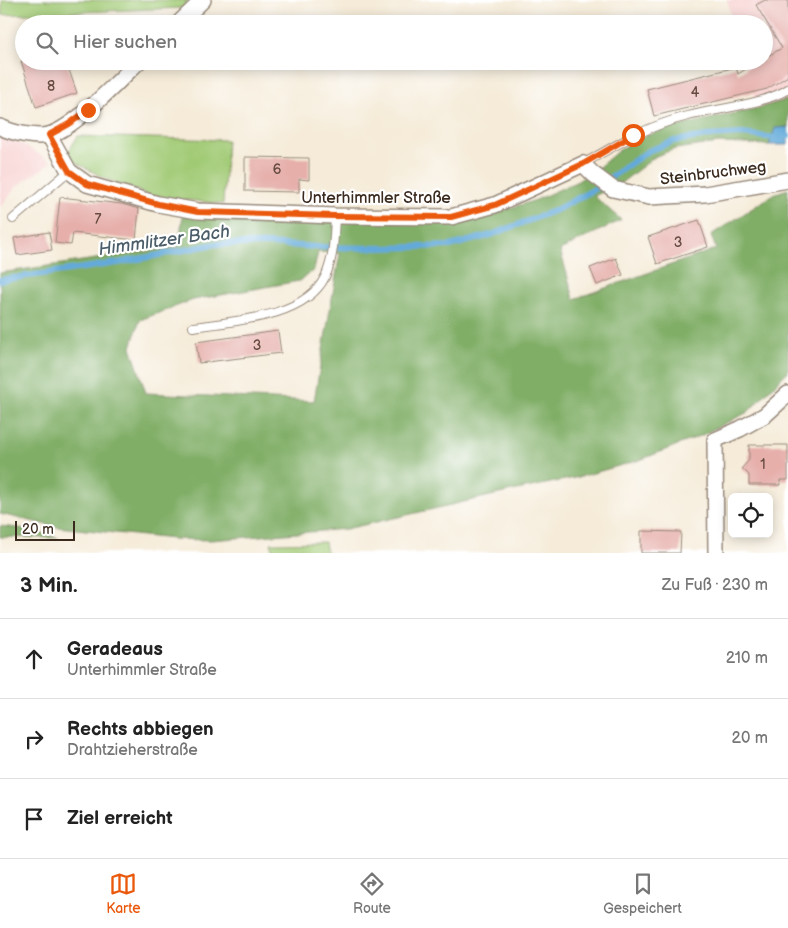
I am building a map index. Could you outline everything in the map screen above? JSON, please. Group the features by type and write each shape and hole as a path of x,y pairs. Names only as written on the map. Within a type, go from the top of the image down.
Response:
{"street":[{"path":"187,15 203,0"},
{"path":"0,128 12,132 49,135 69,124 88,110 130,70"},
{"name":"Unterhimmler Straße","path":"49,135 69,171 87,184 158,204 198,212 451,217 495,205 588,169"},
{"name":"Steinbruchweg","path":"588,169 613,189 649,197 705,194 788,180"},
{"path":"716,553 715,440 740,429 764,414 788,394"}],"lane":[{"name":"Unterhimmler Straße","path":"588,169 633,135 651,127 688,116 759,100 788,89"},
{"path":"13,219 69,171"},
{"path":"193,327 273,314 291,306 316,290 330,264 335,216"}],"shaded area":[{"path":"727,0 788,0 788,103 786,100 758,108 747,70 773,70 773,15 731,15"},
{"path":"0,136 20,143 52,162 17,186 0,208"}],"green space":[{"path":"2,0 191,0 183,8 2,15"},
{"path":"786,100 788,103 788,127 776,128 769,145 719,143 675,149 656,156 621,183 594,196 621,220 560,250 574,299 716,249 711,235 776,193 788,189 788,371 748,412 700,436 640,460 579,477 346,529 211,540 173,539 57,527 0,514 0,273 178,247 183,215 451,223 536,200 578,181 639,138 666,129","holes":["318,252 340,253 314,401 146,393 131,347 140,320 193,300 299,281 314,270"]},
{"path":"78,136 227,140 223,204 151,196 104,178 75,162 68,152"},
{"path":"0,526 27,529 58,538 0,537"},
{"path":"325,542 327,553 274,553 271,543"}],"water":[{"path":"788,127 788,145 769,145 775,128"}],"building":[{"path":"765,0 788,0 788,76 767,89 654,116 647,89 724,70 737,70 738,74 744,70 773,70 773,53 782,48 773,33 773,15 762,15 756,5"},
{"path":"24,70 69,70 77,93 36,107"},
{"path":"245,157 309,158 309,180 299,179 299,192 245,191"},
{"path":"60,197 122,204 139,209 136,240 73,233 71,245 55,243"},
{"path":"699,220 708,247 657,264 648,237"},
{"path":"49,232 52,250 17,255 14,238"},
{"path":"616,258 623,275 597,285 590,268"},
{"path":"278,331 281,353 199,363 196,342"},
{"path":"749,445 788,445 788,480 780,480 780,485 749,485 749,475 742,468 749,460"},
{"path":"641,531 681,532 680,553 641,553"}],"waterway":[{"name":"Himmlitzer Bach","path":"0,280 118,263 215,244 380,248 450,246 491,235 556,210 593,190 648,151 674,141 707,136 742,134 776,138 788,136"}],"route":[{"path":"88,110 69,124 49,135 69,171 87,184 158,204 198,212 451,217 495,205 583,164 633,135"}]}
